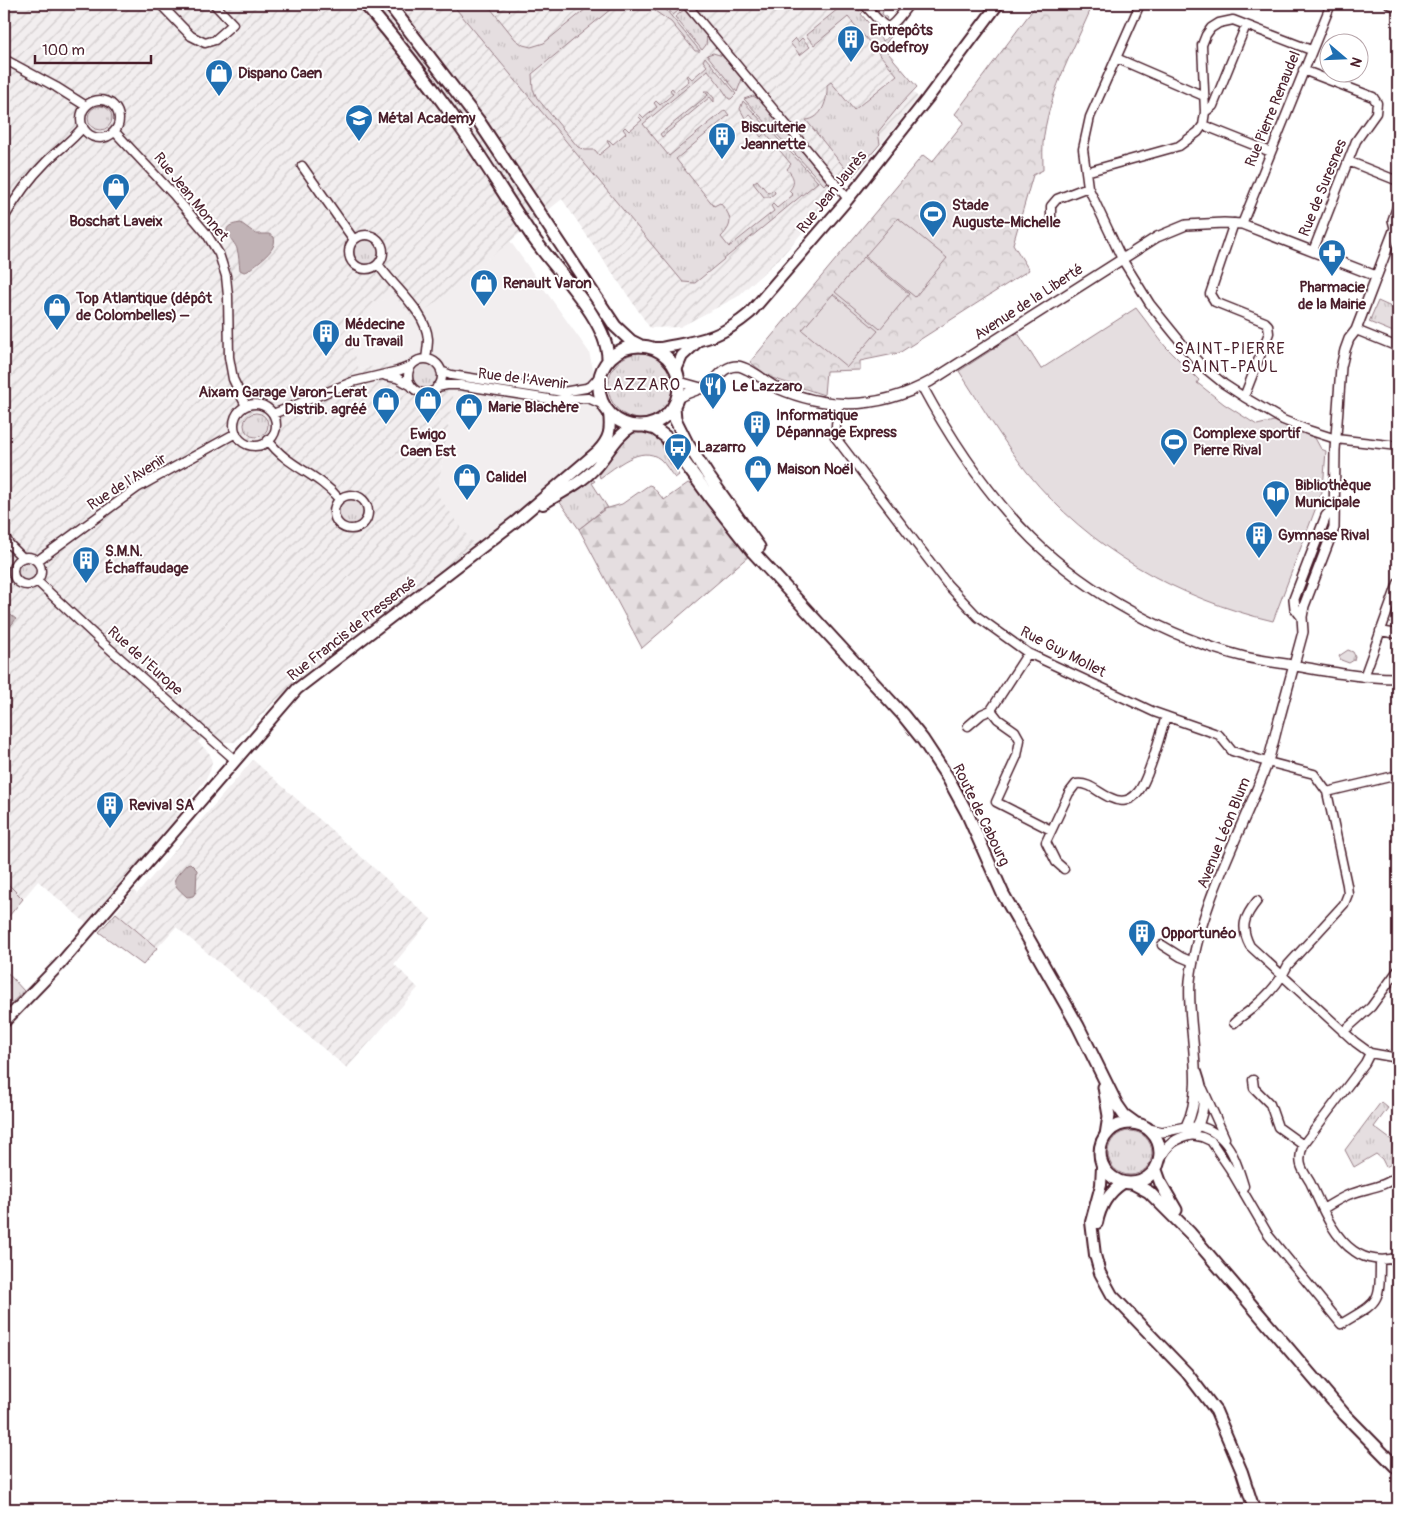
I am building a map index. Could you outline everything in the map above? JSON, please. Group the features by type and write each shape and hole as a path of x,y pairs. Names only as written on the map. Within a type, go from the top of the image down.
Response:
{"main road":[{"path":"366,4 396,40 452,116 532,236 589,310 605,340 608,360"},
{"path":"389,4 478,120 614,326 630,341 654,348 667,356 678,375"},
{"name":"Rue Jean Jaurès","path":"654,348 698,342 722,333 750,313 848,199 927,99 998,4"},
{"path":"698,342 682,356 674,414 677,426 732,511 793,595"},
{"path":"514,522 605,444 610,434 606,409 599,388 600,376 608,360 622,349 639,345"},
{"path":"514,522 586,477 602,460 622,433 662,420 676,402"},
{"path":"606,409 616,419 655,429 666,437 753,552 793,595"},
{"name":"Rue Francis de Pressensé","path":"4,1022 60,964 175,833 281,706 313,676 514,522"},
{"name":"Route de Cabourg","path":"793,595 903,715 923,740 952,785 1003,894 1078,1026 1102,1076"},
{"path":"1102,1076 1120,1110 1135,1123 1149,1129 1159,1143 1158,1164 1170,1203 1190,1233"},
{"path":"1102,1076 1109,1114 1105,1137"},
{"path":"1135,1123 1124,1124 1108,1132 1100,1149 1102,1166 1101,1185 1091,1222 1095,1255 1100,1273 1112,1294 1187,1373 1216,1411 1242,1472 1254,1509"},
{"path":"1093,1239 1102,1206 1112,1191 1128,1183 1144,1181 1158,1164"},
{"path":"1102,1166 1112,1178 1149,1192 1190,1233 1344,1414 1398,1469"}],"street":[{"path":"160,4 190,36 205,43 215,40 233,24 214,4"},
{"path":"686,4 848,199"},
{"path":"864,4 883,26 889,27 893,25 909,4"},
{"path":"1140,4 1090,116 1083,149 1088,187 1122,259 1150,304 1184,346 1202,366 1244,397 1291,423 1336,439 1398,446"},
{"name":"Rue Pierre Renaudel","path":"1244,397 1269,334 1268,325 1215,302 1212,298 1211,288 1232,234 1271,152 1331,4"},
{"path":"1389,4 1398,7"},
{"path":"1086,172 1179,146 1198,132 1202,125 1204,112 1202,45 1211,28 1219,23 1233,20 1311,50"},
{"path":"1204,112 1213,106 1246,25"},
{"path":"1116,58 1204,96"},
{"path":"4,59 56,87 86,106"},
{"name":"Rue de Suresnes","path":"1303,70 1374,97 1377,103 1376,113 1356,141 1313,251"},
{"path":"100,99 114,104 120,118 119,126 115,132 109,137 101,139 87,134 81,120 82,112 86,106 92,101 100,99"},
{"path":"1202,125 1271,152"},
{"path":"4,218 45,162 75,137 83,127"},
{"name":"Rue Jean Monnet","path":"115,132 173,194 206,233 220,254 226,276 228,296 229,357 234,379 246,406"},
{"path":"1348,161 1398,181"},
{"path":"302,166 354,240"},
{"path":"1054,223 1051,217 1052,206 1058,199 1088,187"},
{"path":"1396,228 1393,220 1398,206"},
{"name":"Avenue de la Liberté","path":"676,402 711,383 724,370 737,366 748,370 768,383 800,397 838,404 874,403 910,392 1157,237 1186,225 1238,224 1376,276"},
{"name":"Avenue Léon Blum","path":"1186,1126 1194,1106 1194,1063 1189,1002 1193,962 1199,934 1216,887 1268,762 1303,632 1302,617 1295,608 1294,599 1326,516 1333,509 1341,367 1345,350 1349,339 1356,330 1396,228"},
{"path":"365,235 375,238 379,242 383,251 378,264 368,269 357,267 353,264 349,249 354,240 365,235"},
{"path":"378,264 384,274 422,318 428,340 426,359"},
{"path":"1356,330 1398,347"},
{"path":"382,375 397,378 423,393 431,392 438,388 442,380 441,370 432,360 417,360 408,372 410,384"},
{"path":"273,414 352,382 411,366"},
{"name":"Rue de l'Avenir","path":"441,370 451,375 563,392 586,388 592,385 600,376"},
{"path":"678,375 683,383 701,388"},
{"name":"Rue de l'Avenir","path":"438,388 447,384 555,400 588,398 606,409"},
{"path":"922,386 973,468 1032,540 1068,570 1105,596 1171,631 1244,656 1364,677 1398,678"},
{"path":"258,404 265,406 273,414 276,428 268,440 258,446 243,442 236,433 234,426 236,417 246,406 258,404"},
{"name":"Rue Guy Mollet","path":"838,404 835,437 947,584 978,617 1028,654 1166,716 1219,735 1232,751 1314,774 1326,792"},
{"name":"Rue de l'Avenir","path":"37,561 137,488 236,433"},
{"path":"268,440 282,457 326,485 339,499"},
{"path":"353,495 358,496 366,504 368,514 364,524 349,530 344,529 335,521 333,510 339,499 353,495"},
{"path":"4,535 9,544 23,558"},
{"path":"23,558 37,561 41,571 37,581 26,585 16,578 14,566 23,558"},
{"name":"Rue de l'Europe","path":"37,581 235,760"},
{"path":"1364,677 1398,583"},
{"path":"1380,631 1398,634"},
{"path":"968,726 982,714 991,710 1028,654"},
{"path":"991,710 998,719 1016,731 1020,740 1017,756 996,802 1051,830"},
{"path":"1064,869 1056,862 1046,842 1068,793 1076,784 1085,783 1112,799 1126,801 1139,792 1149,770 1166,716"},
{"path":"1234,1023 1255,1006 1283,976 1288,964 1344,904 1348,894 1326,792 1398,775"},
{"path":"1257,901 1248,912 1244,928 1244,934 1250,946 1344,1032 1370,1053 1398,1058"},
{"path":"1164,949 1193,962"},
{"path":"1344,1032 1371,1007 1398,970"},
{"path":"1370,1053 1303,1146 1300,1164 1323,1209 1340,1238 1347,1246 1362,1255 1380,1260 1395,1258"},
{"name":"Avenue Léon Blum","path":"1191,1135 1203,1114 1204,1106 1201,1083 1194,1063"},
{"path":"1253,1080 1254,1088 1270,1104 1278,1127 1303,1146"},
{"path":"1201,1083 1239,1169 1246,1195"},
{"path":"1149,1129 1162,1132 1186,1126 1197,1126 1209,1129 1227,1142"},
{"path":"1158,1164 1166,1147 1179,1138 1191,1135 1202,1137 1211,1142 1246,1195 1269,1236 1341,1324 1372,1306 1376,1300 1380,1290 1380,1260"},
{"path":"1323,1209 1345,1196 1374,1188 1394,1179 1398,1175"}],"shaded area":[{"path":"4,4 848,4 917,87 912,91 918,97 896,126 780,258 737,297 680,327 650,328 562,199 414,320 392,293 348,329 359,369 394,362 454,392 437,494 475,546 275,701 235,742 218,742 208,734 198,742 210,754 212,762 206,779 181,809 166,837 86,923 38,881 23,899 4,880"},
{"path":"241,223 256,234 269,234 274,237 273,247 270,252 248,271 244,272 240,270 237,249 227,230 228,227"},
{"path":"510,241 589,352 608,432 601,445 478,551 437,494 454,392 394,362 359,369 347,329 392,292 414,320"},
{"path":"4,610 16,619 4,634"},
{"path":"253,760 431,919 394,964 418,988 347,1068 176,927 157,948 116,913 134,891 137,894"},
{"path":"190,863 197,870 196,892 193,896 187,897 177,887 175,881 187,864"}],"green space":[{"path":"452,4 458,4 462,8 487,4 515,39 523,45 531,47 544,43 592,4 617,4 532,74 533,89 537,98 578,147 585,150 595,150 599,155 610,146 607,141 609,140 613,144 626,133 623,129 625,127 629,131 642,120 638,116 640,114 644,118 657,107 654,103 656,101 660,105 673,94 670,90 672,88 675,92 689,81 686,76 688,75 692,79 707,66 703,61 705,57 736,94 729,99 708,70 643,124 669,156 725,110 729,115 676,159 714,206 720,203 727,212 730,224 721,237 729,247 774,211 771,206 773,204 777,208 793,195 789,191 793,185 793,179 787,169 791,164 765,133 761,137 750,123 754,120 750,114 745,118 740,109 743,101 818,182 695,283 683,282"},
{"path":"664,4 679,4 683,7 673,15"},
{"path":"844,4 852,4 859,11 863,8 865,10 861,14 872,27 876,24 878,26 874,30 883,41 913,4 916,4 883,47 917,87 878,132 880,144 852,177 806,120 812,119 823,108 827,85 831,82 854,110 897,75 848,17 814,45 806,35"},
{"path":"870,4 884,4 880,8 883,11 882,14 887,18 885,21"},
{"path":"1037,4 1093,4 1064,68 1052,101 1043,139 1043,170 1033,175 1013,244 1029,270 899,353 860,361 860,370 826,371 824,395 769,377 750,362 923,155 932,162 964,122 955,114"},
{"path":"653,5 659,8 662,5 700,51 695,51 671,22 652,9"},
{"path":"685,9 707,36 706,45 702,50 675,17"},
{"path":"795,38 798,42 802,38 810,47 800,55 790,43"},
{"path":"713,53 723,56 742,79 737,92 707,55"},
{"path":"704,91 708,91 714,98 714,102 710,97 662,137 660,134 708,95"},
{"path":"753,96 760,100 827,182 824,185 744,99"},
{"path":"100,106 108,110 112,118 108,126 100,130 92,126 88,118 92,110"},
{"path":"757,180 768,193 774,190 775,193 770,197 764,197 753,183"},
{"path":"898,218 947,258 915,297 865,256"},
{"path":"366,240 371,241 377,247 377,257 371,263 366,264 361,263 355,257 354,252 355,247 361,241"},
{"path":"864,257 909,294 880,329 835,292"},
{"path":"833,294 878,331 847,367 802,330"},
{"path":"1378,301 1398,310 1398,334 1369,322"},
{"name":"Complexe sportif Pierre Rival","path":"1136,308 1165,346 1199,380 1197,383 1224,404 1257,425 1274,421 1315,438 1321,449 1326,451 1323,489 1273,621 1203,599 1170,584 1138,567 1078,525 1051,500 1027,472 1000,435 959,371 1018,333 1041,369"},
{"path":"641,353 653,356 664,363 671,374 674,386 671,398 664,409 653,416 641,419 629,416 618,409 611,398 608,386 611,374 618,363 629,356"},
{"path":"425,363 434,367 438,376 434,385 425,389 416,385 412,376 416,367"},
{"path":"256,413 264,417 268,425 264,433 256,437 248,433 244,425 248,417"},
{"path":"641,431 657,436 668,460 679,475 675,478 660,459 653,455 645,454 621,463 600,478 599,474 619,447 619,442 631,432"},
{"path":"592,479 595,481 592,483 608,508 604,509 579,529 559,501 586,481"},
{"path":"688,483 694,486 750,555 642,648 579,529 605,509 622,504 649,485 664,500"},
{"path":"350,499 360,502 363,512 360,522 350,525 340,522 337,512 340,502"},
{"path":"28,559 36,563 40,571 36,579 28,583 20,579 16,571 20,563"},
{"path":"1348,650 1353,652 1355,656 1354,660 1349,663 1341,660 1339,656"},
{"path":"4,880 23,899 4,922"},
{"path":"116,913 157,948 143,965 99,932"},
{"path":"4,969 24,991 4,1010"},
{"path":"1381,1102 1388,1108 1374,1127 1398,1145 1398,1160 1386,1167 1382,1159 1376,1154 1354,1167 1345,1150"},
{"path":"1134,1131 1146,1137 1151,1144 1151,1162 1146,1169 1139,1174 1126,1175 1118,1172 1111,1165 1108,1149 1111,1141 1118,1134"}],"place":[{"name":"Entrepôts Godefroy","path":"851,63"},
{"name":"Dispano Caen","path":"219,97"},
{"name":"Métal Academy","path":"359,142"},
{"name":"Biscuiterie Jeannette","path":"722,160"},
{"name":"Boschat Laveix","path":"116,211"},
{"name":"Stade Auguste-Michelle","path":"933,238"},
{"name":"Pharmacie de la Mairie","path":"1332,277"},
{"name":"Renault Varon","path":"484,307"},
{"name":"Top Atlantique (dépôt de Colombelles) –","path":"57,331"},
{"name":"Médecine du Travail","path":"326,357"},
{"name":"Le Lazzaro","path":"713,410"},
{"name":"Ewigo Caen Est","path":"428,424"},
{"name":"Aixam Garage Varon-Lerat Distrib. agréé","path":"386,425"},
{"name":"Marie Blachère","path":"469,431"},
{"name":"Informatique Dépannage Express","path":"757,448"},
{"name":"Complexe sportif Pierre Rival","path":"1174,466"},
{"name":"Lazarro","path":"678,471"},
{"name":"Maison Noël","path":"758,493"},
{"name":"Calidel","path":"467,501"},
{"name":"Bibliothèque Municipale","path":"1276,518"},
{"name":"Gymnase Rival","path":"1259,559"},
{"name":"S.M.N. Échaffaudage","path":"86,584"},
{"name":"Revival SA","path":"110,829"},
{"name":"Opportunéo","path":"1142,957"}],"district":[{"name":"SAINT-PIERRE SAINT-PAUL","path":"1230,358"},
{"name":"LAZZARO","path":"642,385"}]}
